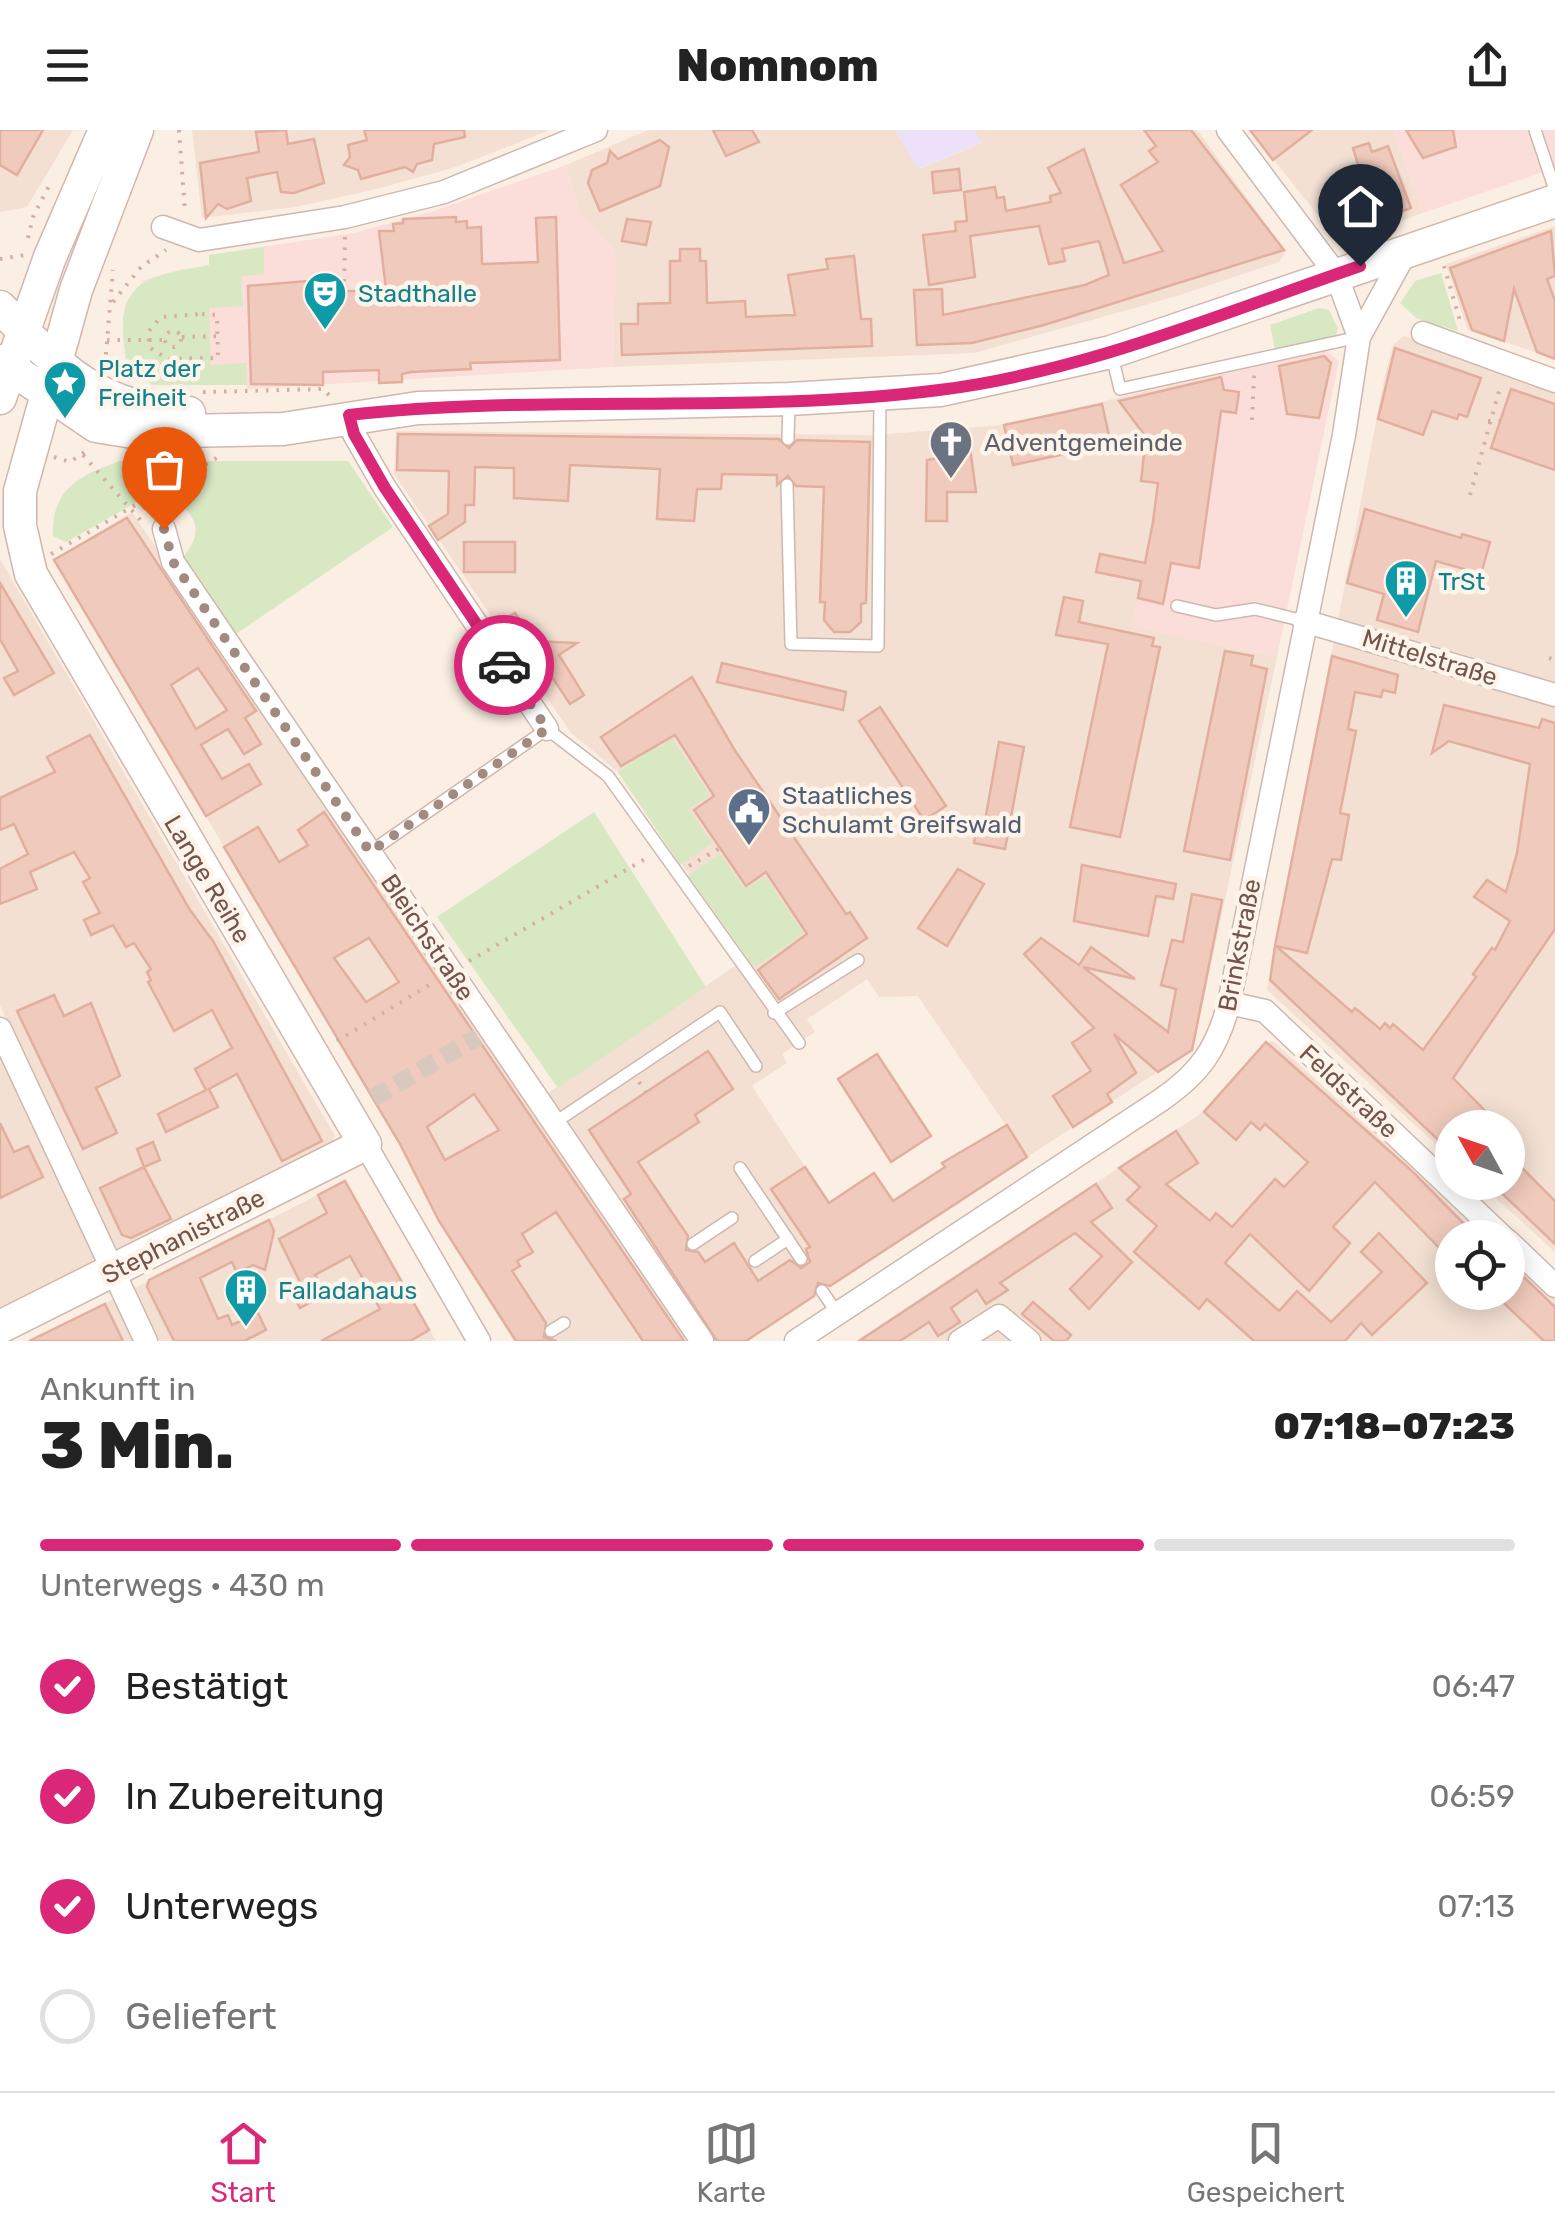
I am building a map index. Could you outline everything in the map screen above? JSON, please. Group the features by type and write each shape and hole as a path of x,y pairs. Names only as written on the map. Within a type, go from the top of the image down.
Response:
{"main road":[{"path":"105,130 11,319 3,376 47,396 96,426 133,432 283,429 349,415"},
{"name":"Lange Reihe","path":"136,130 86,260 55,360 20,491 20,526 31,574 54,621 365,1144"},
{"path":"11,319 101,396 128,406 183,414 349,415 418,408 789,399 941,390 1111,352 1408,248 1555,202"},
{"name":"Stephanistraße","path":"0,1327 365,1144"}],"street":[{"path":"163,228 199,240 335,219 444,192 596,130"},
{"name":"Brinkstraße","path":"1228,130 1336,274 1359,337"},
{"name":"Brinkstraße","path":"796,1341 833,1325 1184,1084 1214,1051 1230,1003 1344,435 1359,337 1408,248"},
{"path":"1422,334 1555,381"},
{"path":"349,415 354,434 385,488 547,729"},
{"name":"Bleichstraße","path":"164,529 173,562 554,1122 660,1266 681,1311 702,1341"},
{"name":"Mittelstraße","path":"1304,622 1555,695"},
{"name":"Feldstraße","path":"1230,1003 1265,1011 1486,1220"},
{"path":"0,1029 146,1341"},
{"name":"Lange Reihe","path":"365,1144 479,1341"},
{"name":"Feldstraße","path":"1525,1257 1555,1286"},
{"path":"960,1341 999,1316 1029,1341"}],"lane":[{"path":"1535,130 1555,190"},
{"path":"1111,352 1120,390 1359,337"},
{"path":"787,485 791,644 878,646 880,394"},
{"path":"788,440 789,399"},
{"path":"1178,606 1216,615 1254,609 1304,622"},
{"path":"370,852 547,729 608,776 799,1043"},
{"path":"774,1013 858,960"},
{"path":"554,1122 720,1012 756,1066"},
{"path":"740,1168 801,1259"},
{"path":"693,1244 732,1218"},
{"path":"755,1261 788,1239"},
{"path":"822,1290 833,1325"},
{"path":"550,1331 564,1323"}],"path":[{"path":"110,306 141,267 187,236 180,130"},
{"path":"1442,262 1466,338"},
{"path":"344,264 344,292"},
{"path":"166,315 217,315 221,336 218,358 160,358 146,341 154,322 166,315"},
{"path":"165,340 172,331 182,338 221,336"},
{"path":"107,340 165,340 175,347 182,338"},
{"path":"1252,420 1256,360"},
{"path":"1470,495 1488,421 1508,364"},
{"path":"186,392 323,389"},
{"path":"1488,421 1500,422"},
{"path":"83,454 132,508 173,562"},
{"path":"49,555 224,454"},
{"path":"676,874 720,848"},
{"path":"325,1048 660,851"}],"shaded area":[{"path":"0,130 73,130 27,207 0,212"},
{"path":"192,130 550,130 456,167 377,189 296,207 202,218"},
{"path":"648,130 895,130 919,169 982,143 974,130 1197,130 1286,251 1279,262 1177,296 974,353 613,367 615,251 580,214 566,165"},
{"path":"895,130 974,130 982,143 918,169"},
{"path":"1250,130 1393,130 1423,213 1340,243"},
{"path":"1393,130 1555,130 1555,168 1423,213"},
{"path":"566,165 580,214 615,251 613,367 247,389 246,385 153,385 132,373 125,359 126,302 144,280 209,265 209,255 354,233 434,211"},
{"path":"1555,226 1555,359 1467,329 1446,264"},
{"path":"1404,336 1555,388 1555,1252 1525,1225 1525,1220 1520,1220 1498,1200 1525,1200 1525,1110 1435,1110 1435,1143 1267,990 1393,345"},
{"path":"1327,351 1339,361 1277,657 1132,626 1153,522 1166,419 1159,388"},
{"path":"1159,388 1166,419 1153,522 1132,626 1277,657 1193,1049 1027,1157 918,996 879,997 867,979 807,1019 815,1032 782,1054 787,1063 752,1086 867,1261 747,1341 514,1341 454,1247 399,1143 56,563 59,556 132,512 529,1106 747,958 618,772 571,733 394,474 396,431 874,435 1003,425"},
{"path":"0,559 335,1136 328,1150 129,1254 116,1249 107,1232 0,1005"},
{"path":"1273,1041 1435,1187 1435,1200 1449,1200 1471,1220 1435,1220 1435,1310 1525,1310 1525,1270 1555,1299 1555,1341 856,1341 1200,1114 1263,1044"},
{"path":"0,1055 94,1258 90,1269 0,1314"},
{"path":"345,1181 436,1341 29,1341 105,1303"}],"green space":[{"path":"264,247 264,274 241,276 243,306 209,308 211,365 246,363 247,385 153,385 132,373 123,326 125,309 140,286 164,274 209,265 209,255"},
{"path":"1441,273 1458,331 1416,318 1400,303 1415,281"},
{"path":"1319,308 1329,310 1338,329 1335,338 1275,350 1270,325"},
{"path":"120,461 348,461 393,527 236,634 183,557 194,540 195,524 179,505 169,500 143,510 137,502 66,542 53,536 57,506 71,486"},
{"path":"668,733 710,795 689,809 712,843 680,865 618,772 643,755 641,750 664,746"},
{"path":"594,812 706,987 558,1088 437,917"},
{"path":"720,854 745,889 765,876 804,934 754,967 688,876"}],"building":[{"path":"0,130 43,130 17,175 0,165"},
{"path":"286,130 288,144 314,139 324,183 294,193 281,192 277,172 247,178 251,201 227,209 218,204 206,218 200,163 259,152 256,132"},
{"path":"364,130 464,130 465,137 434,144 432,160 417,164 413,172 405,167 361,179 358,170 344,165 350,157 348,145 367,140"},
{"path":"713,130 752,130 759,142 726,156"},
{"path":"1144,130 1191,130 1284,250 1044,325 972,343 917,345 914,290 942,289 943,315 1085,285 1109,275 1099,241 1062,249 1065,261 1049,264 1039,226 970,236 975,277 929,285 923,235 956,231 955,222 967,221 964,192 995,187 997,198 1004,197 1006,211 1051,202 1050,196 1061,193 1048,168 1084,149 1124,263 1163,251 1121,185 1158,162 1149,151 1156,146"},
{"path":"1250,130 1312,130 1273,160"},
{"path":"1406,130 1453,130 1456,147 1423,158"},
{"path":"660,140 669,147 660,186 600,211 588,183 592,170 607,163 610,151 618,159"},
{"path":"1369,143 1372,152 1388,146 1411,208 1375,221 1353,148"},
{"path":"959,169 961,190 934,193 932,172"},
{"path":"456,217 456,222 467,221 467,228 481,227 482,264 538,262 536,218 556,217 560,360 470,363 471,369 402,374 402,382 379,383 379,370 323,372 323,385 251,384 248,286 319,280 319,293 386,289 379,231 394,231 393,224 403,223 403,219"},
{"path":"627,219 651,222 646,245 622,241"},
{"path":"1551,231 1555,276 1547,279 1555,301 1555,359 1537,352 1514,289 1504,341 1472,330 1450,268"},
{"path":"680,249 700,249 700,261 706,261 707,303 745,301 746,317 795,315 788,275 828,269 826,259 854,256 861,319 871,319 872,346 622,355 621,324 638,324 638,304 670,303 670,261 680,261"},
{"path":"1395,348 1481,378 1467,417 1459,414 1457,419 1432,411 1423,435 1378,419"},
{"path":"1324,356 1331,363 1319,418 1287,414 1279,366"},
{"path":"1221,377 1224,390 1239,392 1236,413 1221,411 1199,568 1171,563 1163,604 1138,598 1141,581 1096,572 1100,554 1145,563 1153,522 1158,483 1141,481 1146,437 1119,401"},
{"path":"1511,389 1555,404 1555,470 1491,448"},
{"path":"1102,404 1111,444 1013,465 1004,425"},
{"name":"Adventgemeinde","path":"968,433 976,492 947,492 947,521 926,521 927,460 944,457 944,437"},
{"path":"398,434 779,439 789,448 797,440 870,442 866,603 861,604 861,622 850,632 834,632 824,620 825,602 820,602 824,487 796,486 788,476 777,485 777,475 722,474 721,489 697,489 694,521 657,519 660,469 570,465 568,501 514,498 514,468 475,467 474,505 465,505 465,522 438,540 429,526 448,514 449,471 397,470"},
{"path":"1365,509 1461,538 1462,534 1490,542 1481,574 1436,561 1418,632 1377,620 1384,594 1347,583"},
{"path":"127,518 256,711 245,718 261,744 244,754 228,729 201,745 222,779 249,764 261,784 206,816 54,560","holes":["198,668 227,710 196,729 171,685"]},
{"path":"464,542 515,542 515,572 464,572"},
{"path":"0,583 54,673 14,695 4,678 18,671 0,639"},
{"path":"1064,597 1083,601 1079,622 1154,638 1152,646 1160,647 1120,837 1070,827 1108,644 1056,635"},
{"path":"515,613 534,641 577,643 559,655 584,695 570,704 546,668 531,678 496,625"},
{"path":"1225,651 1253,656 1251,665 1267,669 1230,860 1184,851"},
{"path":"1332,656 1398,675 1395,693 1383,690 1381,697 1355,692 1348,729 1356,731 1340,813 1349,815 1341,860 1332,859 1307,953 1276,946 1352,1012 1355,1008 1380,1029 1385,1023 1390,1028 1393,1024 1423,1050 1476,977 1473,974 1492,948 1495,950 1510,921 1474,897 1487,880 1506,892 1517,853 1530,764 1449,741 1432,753 1444,705 1539,728 1542,719 1555,723 1555,929 1453,1078 1484,1110 1435,1110 1435,1137 1270,980 1275,946"},
{"path":"722,663 846,692 843,710 717,682"},
{"path":"692,677 734,749 846,914 850,912 867,938 779,999 758,970 807,934 766,872 746,886 694,810 714,796 675,735 621,766 601,737"},
{"path":"880,707 946,806 924,820 859,721"},
{"path":"90,735 190,910 213,941 322,1141 282,1161 237,1074 209,1089 218,1107 166,1132 158,1114 206,1090 195,1069 232,1048 212,1010 174,1031 148,982 151,980 147,972 151,969 134,943 126,947 113,925 91,935 84,920 100,913 83,882 90,878 74,852 30,872 37,889 0,904 0,869 28,854 14,824 0,830 0,798 55,772 47,757"},
{"path":"999,742 1024,747 1005,849 974,843 978,819 985,821"},
{"path":"324,812 684,1341 643,1341 556,1212 522,1234 533,1252 517,1261 520,1266 512,1271 546,1323 544,1337 557,1341 516,1341 439,1221 400,1144 224,847 258,827 279,862 308,845 298,830","holes":["369,938 399,982 366,1002 334,958","474,1094 499,1130 445,1160 427,1127"]},
{"path":"1082,865 1176,884 1173,899 1156,896 1148,936 1074,921"},
{"path":"958,869 984,884 947,946 918,928"},
{"path":"1192,894 1222,900 1192,1050 1158,1072 1114,1034 1136,1073 1107,1094 1112,1102 1073,1127 1053,1096 1091,1071 1072,1043 1094,1028 1024,954 1041,938 1079,965 1091,947 1135,979 1083,967 1168,1032 1176,989 1161,985 1172,940 1183,942"},
{"path":"54,995 64,1016 91,1003 120,1076 96,1088 117,1133 83,1149 17,1011"},
{"path":"1266,1042 1413,1172 1435,1194 1435,1200 1441,1200 1460,1220 1435,1220 1435,1244 1375,1182 1333,1227 1350,1243 1309,1291 1250,1234 1225,1263 1279,1311 1297,1291 1331,1322 1382,1272 1361,1252 1379,1233 1427,1283 1372,1335 1361,1323 1345,1341 1254,1341 1207,1299 1199,1309 1134,1252 1157,1226 1127,1200 1140,1187 1119,1168 1176,1131 1198,1163 1166,1184 1210,1221 1216,1213 1232,1227 1275,1179 1284,1187 1308,1162 1265,1124 1260,1130 1251,1122 1236,1140 1204,1112"},
{"path":"708,1051 733,1089 695,1115 699,1122 638,1162 688,1236 686,1250 698,1252 705,1262 734,1243 758,1281 790,1260 801,1268 810,1262 806,1249 810,1247 771,1189 805,1167 829,1203 874,1173 893,1201 945,1167 942,1163 1007,1125 1027,1157 830,1286 818,1283 814,1296 746,1341 717,1341 624,1199 631,1194 589,1130"},
{"path":"877,1054 931,1136 891,1162 838,1079"},
{"path":"0,1123 14,1152 28,1146 43,1177 0,1198"},
{"path":"153,1142 160,1160 144,1167 137,1149"},
{"path":"144,1167 171,1219 131,1238 122,1235 100,1188"},
{"path":"1525,1171 1555,1201 1555,1244 1509,1200 1525,1200"},
{"path":"345,1181 429,1330 410,1341 321,1341 380,1309 350,1256 315,1275 326,1294 319,1298 300,1308 290,1290 301,1284 279,1239 327,1213 318,1195"},
{"path":"1096,1184 1112,1208 1091,1222 1132,1262 1089,1309 1070,1289 1102,1256 1075,1233 1000,1283 1008,1290 986,1304 977,1290 951,1308 960,1322 938,1336 929,1322 900,1341 859,1341"},
{"path":"269,1220 274,1231 265,1270 253,1265 237,1273 232,1262 200,1278 218,1319 228,1315 232,1325 258,1313 266,1330 244,1341 174,1341 147,1287 149,1280"},
{"path":"1525,1278 1555,1307 1555,1341 1544,1341 1511,1310 1525,1310"},
{"path":"1033,1302 1071,1335 1066,1341 1054,1341 1022,1314"},
{"path":"105,1304 123,1341 29,1341 70,1321"}],"tunnel":[{"path":"373,1098 478,1037"}],"way so far":[{"path":"164,529 173,562 370,852 547,729 504,665"}],"place":[{"name":"Stadthalle","path":"325,331"},
{"name":"Platz der Freiheit","path":"65,420"},
{"name":"Adventgemeinde","path":"951,480"},
{"name":"TrSt","path":"1406,619"},
{"name":"Staatliches Schulamt Greifswald","path":"749,847"},
{"name":"Falladahaus","path":"246,1328"}],"route":[{"path":"504,665 385,488 354,434 349,415 418,408 789,399 941,390 1111,352 1360,266"}]}
